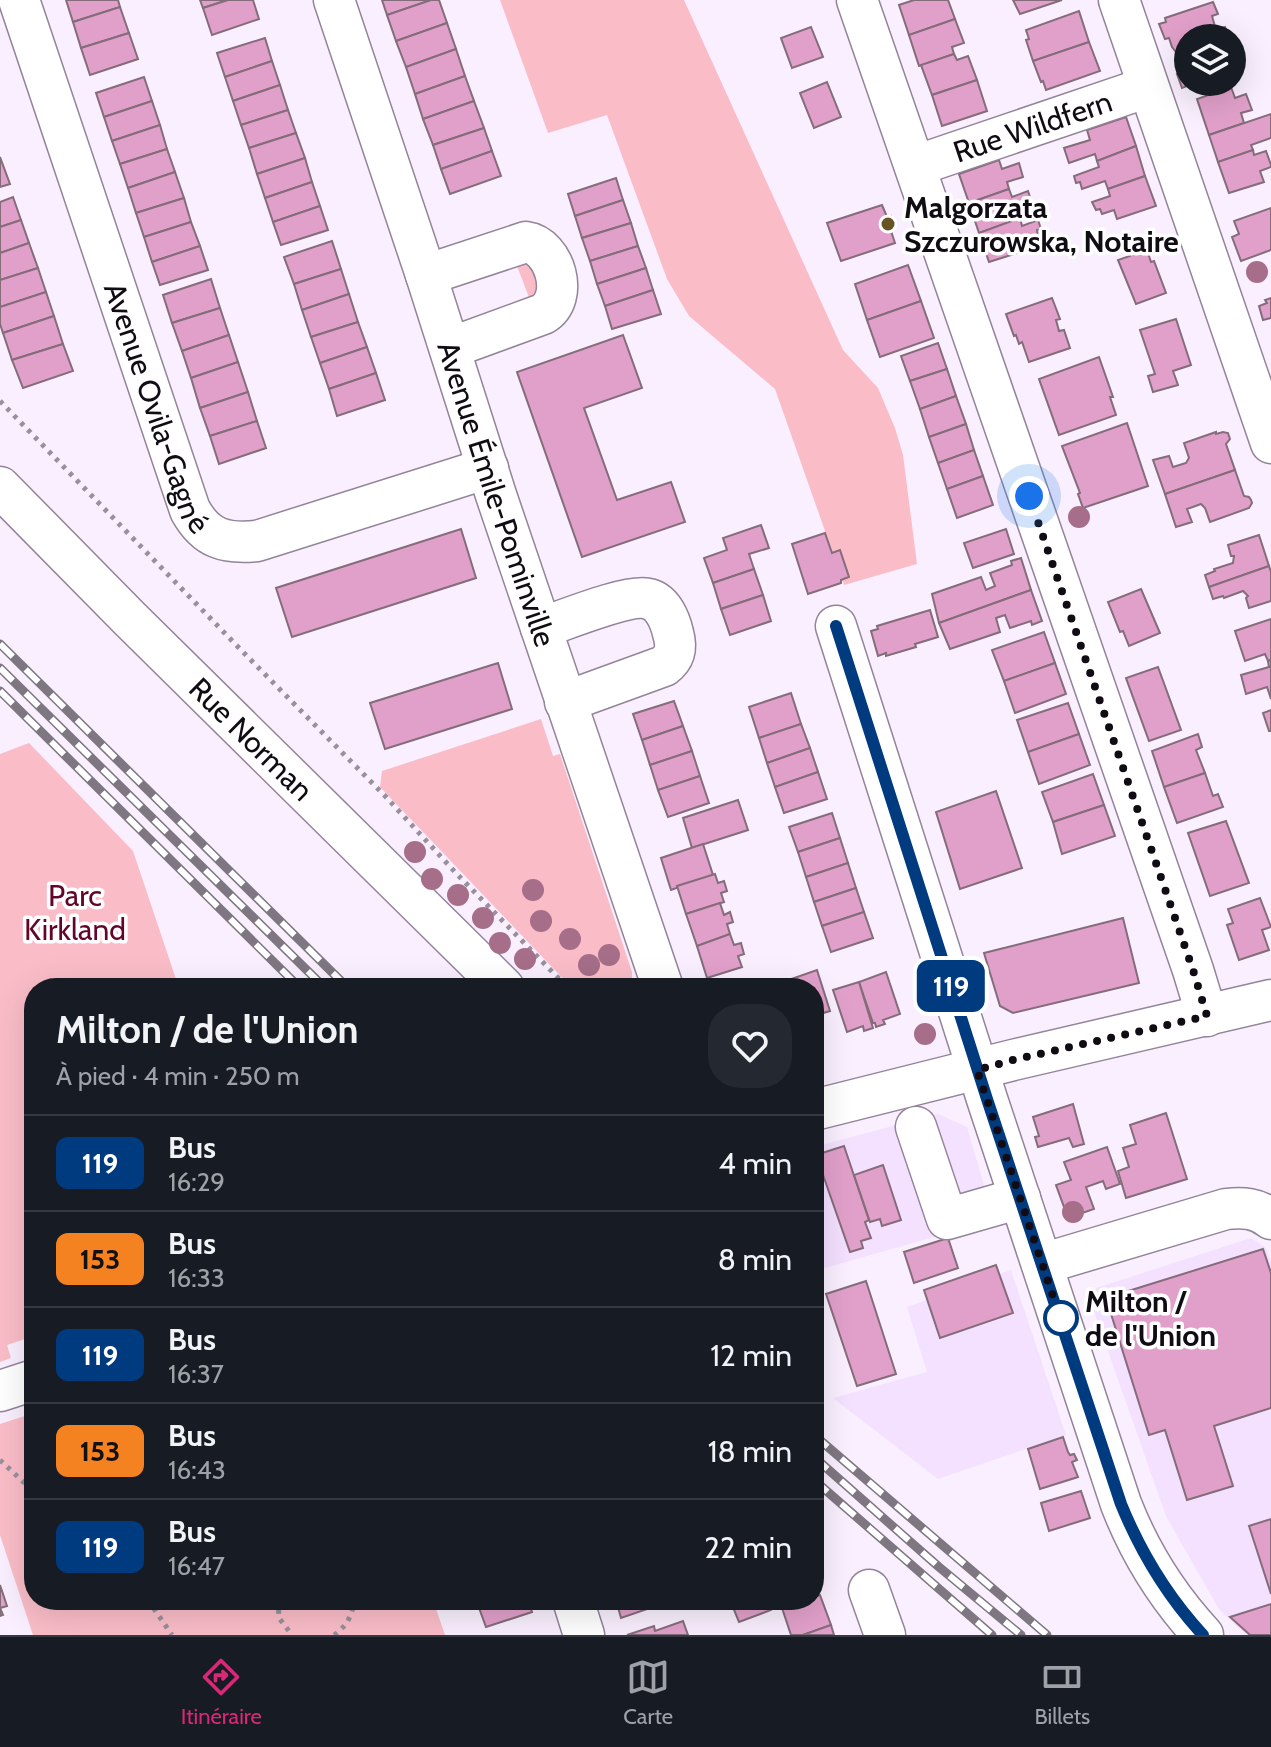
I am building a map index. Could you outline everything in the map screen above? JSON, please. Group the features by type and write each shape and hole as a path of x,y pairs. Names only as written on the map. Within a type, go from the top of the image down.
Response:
{"street":[{"name":"Avenue Ovila-Gagné","path":"19,0 190,510 202,527 230,542 257,541 488,468"},
{"name":"Avenue Émile-Pominville","path":"334,0 565,702 660,978"},
{"path":"857,0 1207,1016"},
{"path":"1119,0 1271,443"},
{"name":"Rue Wildfern","path":"915,166 1148,87"},
{"path":"426,275 526,242 538,245 544,251 554,270 557,292 551,310 450,348"},
{"name":"Rue Norman","path":"0,487 494,978"},
{"path":"541,628 638,598 653,601 666,613 670,624 676,645 670,662 565,702"},
{"path":"836,626 977,1070 1128,1522 1162,1583 1203,1635"},
{"path":"824,1108 1271,1000"},
{"path":"916,1127 947,1219 1020,1198"},
{"path":"1042,1264 1226,1209 1240,1208 1266,1216"},
{"path":"0,1391 24,1383"},
{"path":"869,1590 885,1635"},
{"path":"576,1610 584,1635"}],"path":[{"path":"0,401 558,978"},
{"path":"0,1460 24,1483"},
{"path":"155,1610 172,1635"},
{"path":"279,1610 279,1618 291,1635 299,1635"},
{"path":"334,1635 342,1630 351,1610"}],"shaded area":[{"path":"938,1114 967,1127 994,1220 824,1268 824,1144"},
{"path":"1251,1238 1266,1248 1271,1262 1271,1635 1246,1635 1219,1609 1166,1516 1087,1291"},
{"path":"1011,1270 1066,1435 938,1479 833,1398 927,1372 907,1307"}],"green space":[{"path":"500,0 684,0 843,350 878,388 895,428 903,455 917,564 844,585 775,389 689,316 667,279 607,115 548,133"},
{"path":"523,261 531,269 536,282 536,298 530,300 517,266"},
{"path":"541,719 553,756 560,754 632,978 562,978 380,787 382,771"},
{"name":"Parc Kirkland","path":"29,743 133,851 176,978 24,978 24,1339 7,1345 11,1358 0,1362 0,754"},
{"path":"24,1416 24,1608 0,1535 0,1424"},
{"path":"25,1610 436,1610 445,1635 33,1635"}],"building":[{"path":"66,0 118,0 120,7 73,22"},
{"path":"200,0 228,0 203,8"},
{"path":"228,0 253,0 259,19 212,35 203,8"},
{"path":"382,0 431,0 387,15"},
{"path":"439,0 447,23 396,41 387,15"},
{"path":"914,0 948,0 955,19 909,35 899,5"},
{"path":"1013,0 1062,0 1020,14"},
{"path":"1213,2 1218,14 1212,16 1214,24 1174,24 1174,50 1169,38 1165,39 1159,24 1166,22 1165,18"},
{"path":"120,7 129,33 81,48 73,22"},
{"path":"1079,11 1089,42 1033,61 1026,30"},
{"path":"955,19 964,43 952,47 954,54 919,66 909,35"},
{"path":"447,23 456,49 406,67 396,41"},
{"path":"811,27 823,57 792,68 781,38"},
{"path":"129,33 138,59 90,75 81,48"},
{"path":"265,38 272,61 225,77 217,53"},
{"path":"1089,42 1100,71 1046,90 1033,61"},
{"path":"456,49 465,76 415,94 406,67"},
{"path":"954,54 957,60 968,56 977,80 932,95 921,65"},
{"path":"272,61 280,85 233,101 225,77"},
{"path":"465,76 474,101 423,119 415,94"},
{"path":"144,77 152,101 104,117 96,93"},
{"path":"977,80 987,111 942,126 932,95"},
{"path":"827,82 841,117 814,128 800,93"},
{"path":"280,85 288,110 241,125 233,101"},
{"path":"1246,94 1252,110 1241,113 1244,123 1209,135 1197,99 1206,96 1235,98"},
{"path":"152,101 160,125 112,141 104,117"},
{"path":"474,101 484,128 433,145 423,119"},
{"path":"288,110 296,133 249,148 241,125"},
{"path":"1271,114 1271,138 1251,145 1253,150 1218,162 1209,135"},
{"path":"1126,117 1136,146 1097,161 1095,154 1069,163 1064,148 1090,140 1087,130"},
{"path":"160,125 167,149 120,164 112,141"},
{"path":"484,128 492,151 441,169 433,145"},
{"path":"296,133 305,158 257,174 249,148"},
{"path":"1136,146 1145,176 1108,189 1105,181 1082,189 1080,182 1076,183 1074,176 1099,167 1097,161"},
{"path":"167,149 175,172 128,188 120,164"},
{"path":"1253,150 1254,155 1266,151 1271,165 1260,171 1264,182 1229,193 1218,162"},
{"path":"492,151 501,176 450,194 441,169"},
{"path":"0,157 10,184 0,187"},
{"path":"305,158 312,182 265,198 257,174"},
{"path":"999,160 1002,169 1019,163 1023,177 1007,182 1009,189 969,203 959,174"},
{"path":"175,172 184,198 136,213 128,188"},
{"path":"1145,176 1156,206 1117,219 1114,210 1102,214 1100,209 1096,210 1092,202 1110,196 1108,189"},
{"path":"616,178 623,200 575,216 568,194"},
{"path":"312,182 320,206 273,222 265,198"},
{"path":"1009,189 1012,197 1028,191 1031,200 1027,201 1028,207 1017,210 1020,218 979,233 969,203"},
{"path":"13,197 21,220 0,227 0,202"},
{"path":"184,198 191,222 144,237 136,213"},
{"path":"623,200 631,223 582,238 575,216"},
{"path":"882,205 895,227 890,228 895,243 841,261 827,223"},
{"path":"320,206 328,230 281,245 273,222"},
{"path":"1271,208 1271,250 1241,261 1232,237 1239,234 1234,221"},
{"path":"1020,218 1022,226 1038,220 1041,229 1037,230 1038,236 1026,239 1030,249 989,262 979,233"},
{"path":"21,220 29,243 0,253 0,227"},
{"path":"191,222 200,246 152,262 144,237"},
{"path":"631,223 638,246 590,261 582,238"},
{"path":"332,241 341,269 294,284 284,257"},
{"path":"1144,241 1166,293 1136,304 1118,260 1130,256 1127,248"},
{"path":"29,243 38,268 0,280 0,253"},
{"path":"200,246 208,270 160,285 152,262"},
{"path":"638,246 646,268 597,284 590,261"},
{"path":"908,265 921,301 867,320 855,284"},
{"path":"38,268 46,292 0,307 0,280"},
{"path":"646,268 653,290 605,306 597,284"},
{"path":"341,269 349,294 302,310 294,284"},
{"path":"211,279 220,308 172,323 163,295"},
{"path":"653,290 661,314 612,329 605,306"},
{"path":"46,292 54,316 3,333 0,307"},
{"path":"349,294 358,322 311,337 302,310"},
{"path":"1052,298 1060,319 1056,320 1059,331 1064,330 1070,348 1029,362 1006,314"},
{"path":"1271,298 1271,318 1263,320 1259,306"},
{"path":"921,301 934,338 880,357 867,320"},
{"path":"220,308 229,335 182,351 172,323"},
{"path":"54,316 63,344 12,360 3,333"},
{"path":"1176,319 1191,365 1173,371 1178,385 1153,392 1148,376 1155,374 1140,330"},
{"path":"358,322 367,347 320,363 311,337"},
{"path":"229,335 238,362 191,378 182,351"},
{"path":"623,335 642,388 584,408 617,500 671,482 685,522 582,557 517,372"},
{"path":"938,343 947,369 910,381 901,356"},
{"path":"63,344 73,371 23,388 12,360"},
{"path":"367,347 376,373 329,389 320,363"},
{"path":"1099,357 1116,415 1059,435 1039,379"},
{"path":"238,362 248,392 200,408 191,378"},
{"path":"947,369 956,396 920,409 910,381"},
{"path":"376,373 385,400 337,416 329,389"},
{"path":"248,392 257,421 210,436 200,408"},
{"path":"956,396 966,424 929,437 920,409"},
{"path":"257,421 266,448 219,464 210,436"},
{"path":"1127,423 1148,486 1083,508 1062,446"},
{"path":"966,424 974,450 938,463 929,437"},
{"path":"1216,432 1228,433 1230,439 1226,444 1235,470 1165,494 1153,460 1169,456 1173,467 1186,463 1189,458 1184,443"},
{"path":"974,450 983,476 947,489 938,463"},
{"path":"1235,470 1244,496 1251,500 1249,508 1210,522 1201,504 1187,509 1192,522 1176,527 1165,494"},
{"path":"983,476 993,505 957,518 947,489"},
{"path":"761,525 769,548 749,554 754,569 713,583 704,558 727,550 723,538"},
{"path":"461,529 476,578 292,637 276,588"},
{"path":"1006,529 1014,554 973,568 964,543"},
{"path":"825,533 832,553 840,550 849,577 841,583 808,594 792,544"},
{"path":"1259,535 1269,566 1209,587 1205,575 1233,563 1234,556 1231,556 1228,545"},
{"path":"1021,558 1031,590 939,623 932,594 981,577 986,590 995,586 990,573"},
{"path":"1269,566 1271,601 1249,608 1248,596 1243,591 1213,599 1209,587"},
{"path":"754,569 763,595 721,609 713,583"},
{"path":"1141,589 1160,633 1129,646 1108,602"},
{"path":"1031,590 1042,621 1010,628 1005,615 996,618 1000,632 950,649 939,623"},
{"path":"763,595 771,621 730,635 721,609"},
{"path":"930,610 938,637 915,644 916,647 878,656 871,631 878,629 877,626"},
{"path":"1271,619 1271,660 1268,661 1265,654 1245,661 1235,631"},
{"path":"1044,632 1055,663 1004,681 992,650"},
{"path":"1271,660 1271,699 1267,687 1246,694 1241,675 1269,667 1268,661"},
{"path":"498,663 512,709 385,749 370,703"},
{"path":"1055,663 1066,694 1015,713 1004,681"},
{"path":"1158,667 1181,730 1149,741 1126,678"},
{"path":"791,693 801,724 759,738 749,707"},
{"path":"674,701 683,726 642,740 633,714"},
{"path":"1068,703 1079,734 1028,752 1017,720"},
{"path":"1271,710 1271,731 1269,731 1263,713"},
{"path":"801,724 810,748 767,763 759,738"},
{"path":"683,726 692,751 650,765 642,740"},
{"path":"1079,734 1090,765 1039,784 1028,752"},
{"path":"1198,734 1202,747 1196,750 1205,773 1164,787 1152,751"},
{"path":"810,748 818,772 775,787 767,763"},
{"path":"692,751 700,776 658,790 650,765"},
{"path":"818,772 827,799 784,813 775,787"},
{"path":"1205,773 1213,796 1218,794 1223,807 1177,823 1164,787"},
{"path":"1093,774 1104,805 1053,822 1042,792"},
{"path":"700,776 709,803 668,817 658,790"},
{"path":"996,791 1022,868 960,889 936,812"},
{"path":"738,800 748,830 692,848 683,818"},
{"path":"1104,805 1115,836 1062,854 1053,822"},
{"path":"832,813 840,838 798,852 789,827"},
{"path":"1226,821 1249,883 1210,896 1188,833"},
{"path":"840,838 848,863 806,877 798,852"},
{"path":"703,844 713,875 671,890 661,858"},
{"path":"848,863 856,888 814,902 806,877"},
{"path":"715,874 718,883 724,881 727,891 721,893 724,902 686,914 677,886"},
{"path":"856,888 864,912 822,926 814,902"},
{"path":"1260,898 1271,927 1262,930 1269,950 1239,960 1227,925 1233,923 1228,909"},
{"path":"720,903 724,915 730,912 733,922 727,924 730,934 697,946 686,914"},
{"path":"864,912 873,938 831,952 822,926"},
{"path":"1123,918 1139,983 1013,1013 1000,1006 984,953"},
{"path":"730,934 734,945 741,943 744,954 738,956 742,967 707,978 697,946"},
{"path":"817,970 820,978 794,978"},
{"path":"886,972 900,1014 883,1020 885,1024 876,1027 859,982"},
{"path":"859,982 873,1028 864,1031 863,1026 847,1032 833,990"},
{"path":"824,992 830,1011 824,1013"},
{"path":"1073,1104 1084,1144 1073,1147 1069,1138 1038,1147 1035,1137 1039,1136 1033,1117"},
{"path":"1166,1113 1187,1179 1126,1198 1118,1171 1129,1167 1123,1148 1136,1144 1130,1125"},
{"path":"844,1146 869,1220 865,1222 871,1238 861,1241 863,1248 850,1252 824,1178 824,1152"},
{"path":"1107,1147 1120,1184 1106,1189 1103,1181 1086,1187 1094,1209 1068,1218 1056,1185 1071,1180 1064,1162"},
{"path":"883,1165 901,1220 882,1226 880,1219 870,1222 854,1175"},
{"path":"948,1238 958,1268 914,1283 904,1252"},
{"path":"1263,1249 1271,1273 1271,1408 1214,1426 1233,1486 1187,1500 1165,1430 1149,1435 1106,1298"},
{"path":"996,1265 1013,1313 940,1338 924,1290"},
{"path":"866,1281 896,1374 857,1386 826,1294"},
{"path":"1063,1437 1068,1452 1074,1454 1077,1460 1072,1462 1078,1477 1040,1489 1028,1449"},
{"path":"1081,1491 1090,1518 1049,1531 1041,1503"},
{"path":"1271,1519 1271,1594 1249,1526"},
{"path":"0,1585 7,1606 0,1608"},
{"path":"1271,1604 1271,1635 1250,1635 1230,1617"},
{"path":"824,1606 831,1625 803,1635 791,1635 783,1610 824,1610"},
{"path":"480,1610 531,1610 532,1612 486,1627"},
{"path":"619,1610 644,1610 621,1618"},
{"path":"734,1610 771,1610 739,1622"},
{"path":"683,1621 688,1635 627,1635 654,1626 655,1631"},
{"path":"831,1625 834,1635 803,1635"}],"railway":[{"path":"0,644 338,978"},
{"path":"0,668 315,978"},
{"path":"0,691 290,978"},
{"path":"824,1444 1047,1635"},
{"path":"824,1466 1021,1635"},
{"path":"824,1489 992,1635"}],"bus line":[{"name":"119","path":"836,626 987,1099 1121,1504 1146,1558 1177,1604 1203,1635"}],"place":[{"name":"Malgorzata Szczurowska, Notaire","path":"888,224"},
{"name":"Milton / de l'Union","path":"1061,1318"}],"route":[{"path":"1029,496 1207,1016 977,1070 1063,1326 1061,1318"}]}
